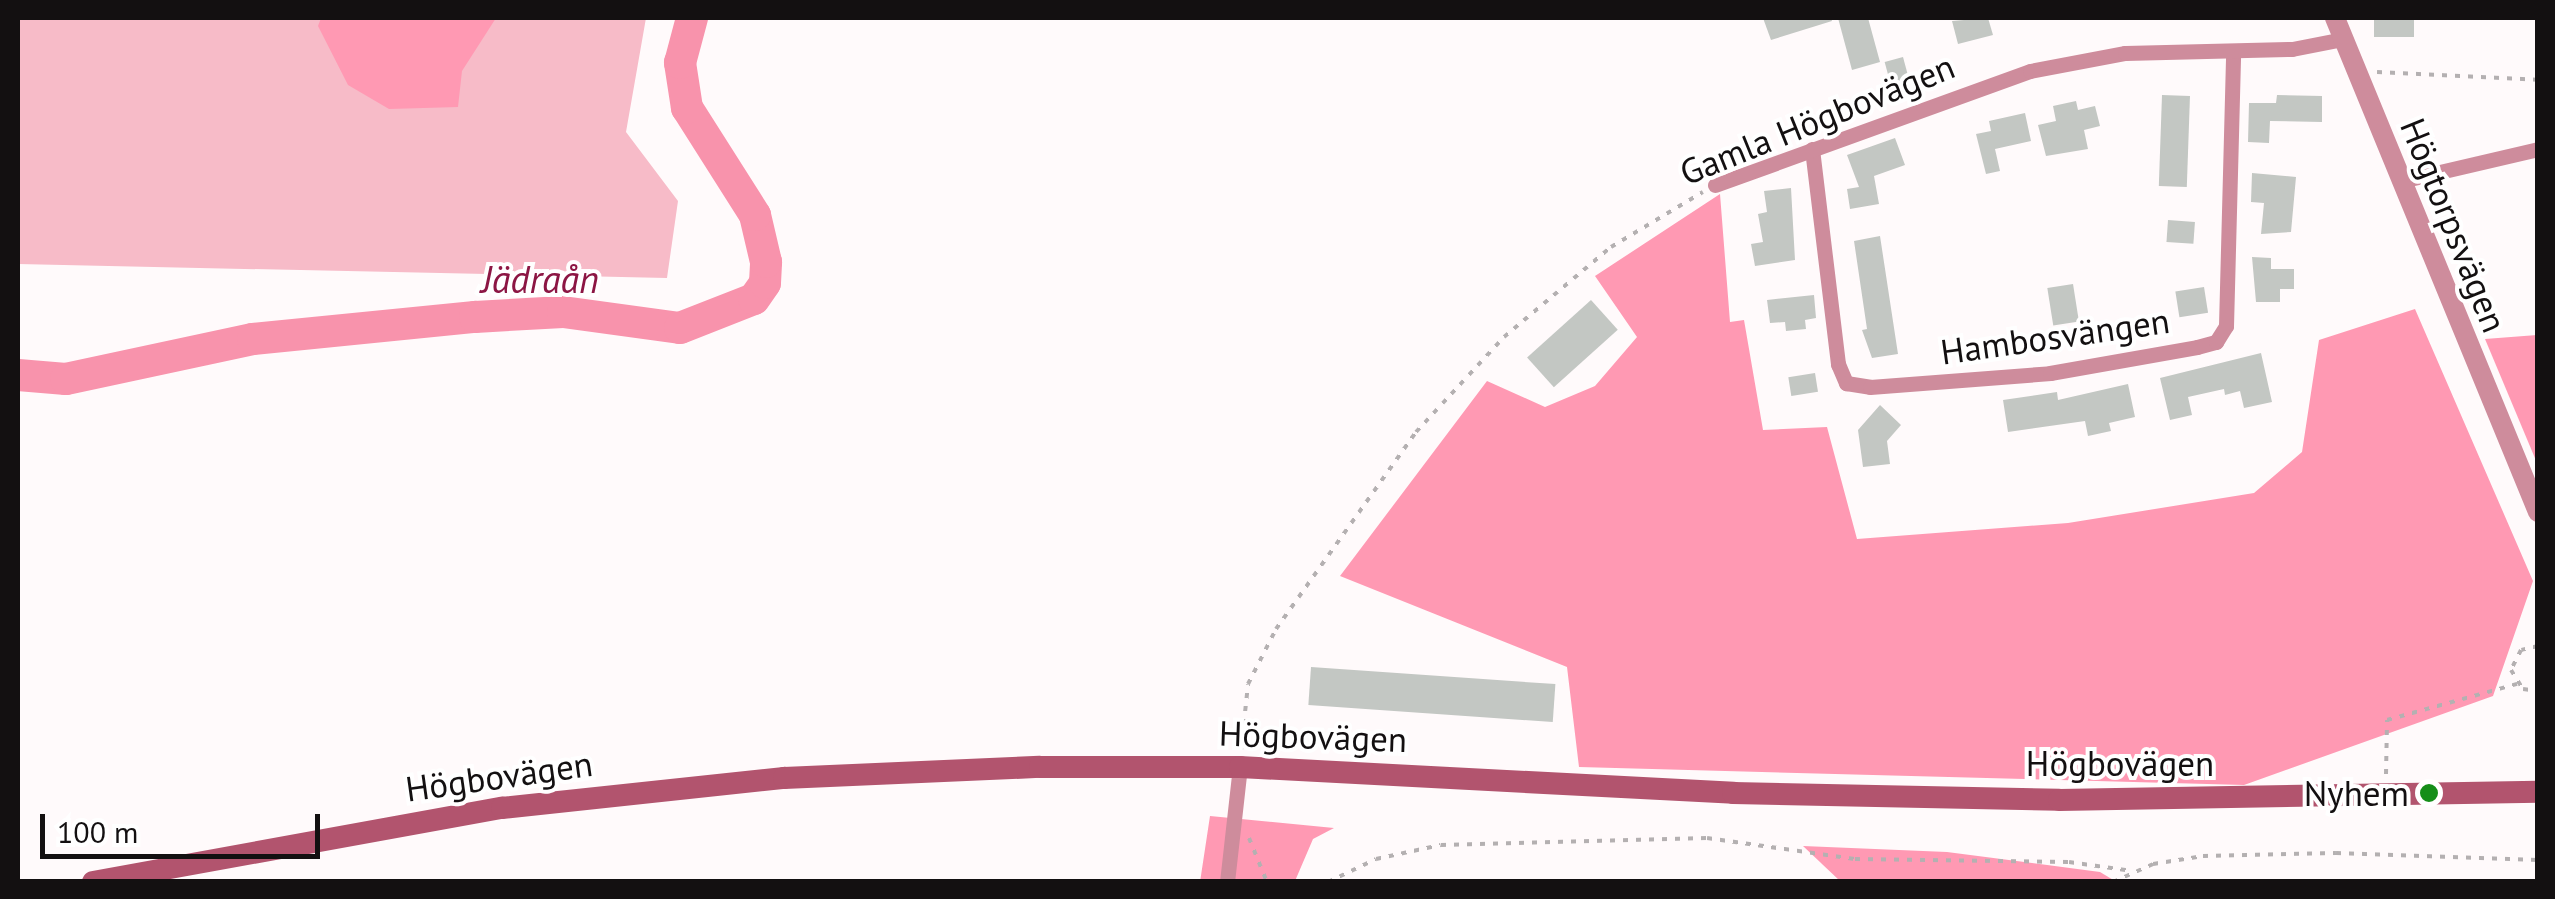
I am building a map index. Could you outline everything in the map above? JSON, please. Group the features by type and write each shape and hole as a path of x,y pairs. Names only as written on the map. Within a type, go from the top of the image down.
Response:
{"main road":[{"name":"Högbovägen","path":"93,882 483,811 784,778 1040,766 1240,767 1791,794 2059,800 2538,792"}],"street":[{"name":"Högtorpsvägen","path":"2335,18 2538,512"},
{"name":"Gamla Högbovägen","path":"1715,185 2030,71 2124,53 2314,48 2344,39"},
{"name":"Hambosvängen","path":"1812,149 1838,364 1846,383 2014,377 2216,342 2226,326 2232,51"},
{"path":"2401,181 2538,149"},
{"path":"1227,882 1240,767"}],"path":[{"path":"2364,71 2538,80"},
{"name":"Gamla Högbovägen","path":"1240,767 1248,684 1256,665 1416,432 1504,337 1612,248 1715,185"},
{"path":"2517,684 2511,670 2516,656 2538,646"},
{"path":"2386,794 2388,720 2517,684 2538,691"},
{"path":"1236,817 1267,882"},
{"path":"1328,882 1376,858 1442,845 1707,838 1855,858 2069,862 2132,871"},
{"path":"2113,882 2132,871 2202,856 2317,853 2538,860"}],"shaded area":[{"path":"18,18 646,18 626,132 678,201 667,278 18,264"},
{"path":"321,18 496,18 462,71 458,107 389,109 348,85 318,26"},
{"path":"1720,194 1730,322 1744,320 1763,430 1827,427 1857,539 2068,523 2254,493 2302,452 2319,340 2415,309 2533,581 2493,696 2244,785 1579,767 1567,667 1340,576 1487,381 1545,407 1595,386 1637,337 1595,276"},
{"path":"2538,335 2537,463 2485,339"},
{"path":"1210,816 1334,828 1313,839 1295,881 1200,882"},
{"path":"1803,846 1947,852 2100,872 2115,881 1840,881"}],"building":[{"path":"1763,18 1831,18 1832,21 1771,40"},
{"path":"1838,18 1868,18 1880,62 1852,70"},
{"path":"1988,18 1993,35 1958,44 1952,21"},
{"path":"2374,18 2414,18 2414,37 2374,37"},
{"path":"1903,57 1910,83 1892,88 1885,62"},
{"path":"2162,95 2190,96 2187,187 2159,186"},
{"path":"2277,95 2322,96 2322,122 2270,121 2269,143 2248,142 2249,103 2276,103"},
{"path":"2076,101 2078,110 2095,106 2100,126 2084,130 2088,149 2046,156 2038,125 2056,121 2053,106"},
{"path":"2025,113 2031,141 1995,149 2000,171 1986,174 1976,134 1991,131 1989,121"},
{"path":"1895,138 1905,165 1874,176 1879,204 1850,209 1847,189 1859,187 1847,155"},
{"path":"2252,173 2296,177 2291,232 2261,234 2264,203 2251,202"},
{"path":"1791,188 1795,260 1755,266 1751,244 1763,242 1758,214 1767,212 1764,191"},
{"path":"2168,220 2195,222 2193,244 2166,242"},
{"path":"1880,236 1898,354 1872,358 1862,330 1867,329 1854,241"},
{"path":"2252,257 2271,258 2271,269 2294,269 2294,289 2280,289 2280,302 2256,302"},
{"path":"2073,284 2079,322 2053,326 2047,288"},
{"path":"2204,287 2208,313 2179,317 2175,292"},
{"path":"1814,295 1816,318 1805,320 1806,329 1786,331 1785,322 1770,323 1767,300"},
{"path":"1591,300 1618,330 1554,387 1527,358"},
{"path":"2261,353 2272,402 2244,408 2240,391 2225,395 2224,389 2188,397 2192,415 2170,420 2160,378"},
{"path":"1815,373 1818,392 1791,396 1788,377"},
{"path":"2128,384 2135,417 2109,423 2111,431 2088,436 2085,421 2008,432 2003,400 2057,392 2058,400"},
{"path":"1880,405 1901,425 1887,441 1890,464 1863,467 1858,430"},
{"path":"1311,667 1555,684 1553,722 1308,705"}],"waterway":[{"name":"Jädraån","path":"18,375 66,379 253,339 475,317 563,312 680,328 754,299 765,283 766,262 755,215 687,108 680,63 692,18"}],"place":[{"name":"Nyhem","path":"2429,793"}]}
